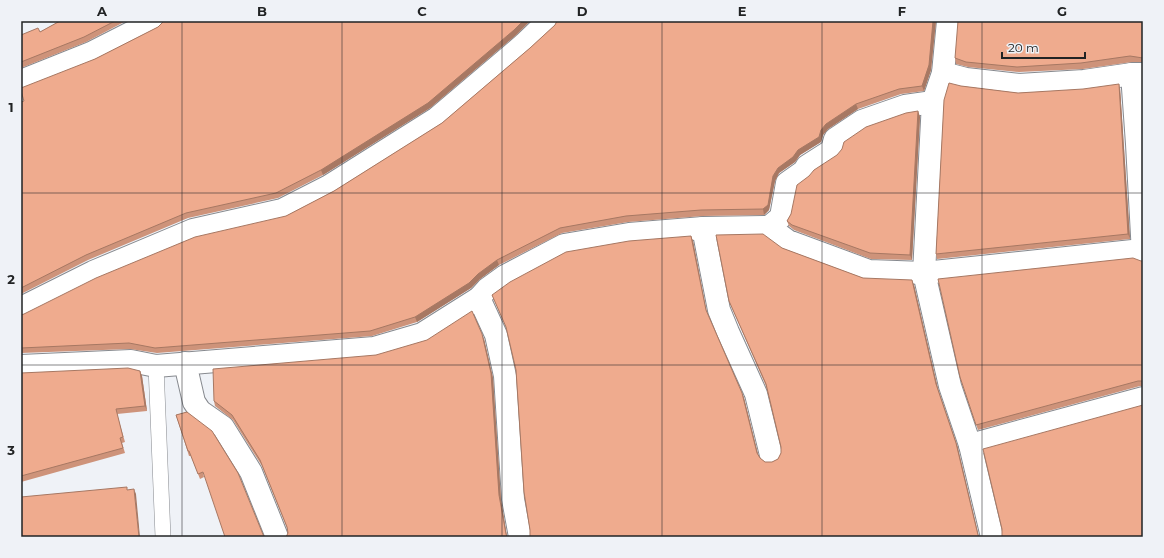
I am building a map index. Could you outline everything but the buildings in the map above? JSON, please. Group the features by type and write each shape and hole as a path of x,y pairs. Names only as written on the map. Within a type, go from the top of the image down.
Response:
{"street":[{"path":"21,81 91,53 154,21"},
{"path":"21,308 93,272 193,230 282,210 329,186 437,118 524,44 548,21"},
{"path":"948,21 943,73 933,102 924,273 950,386 970,445 991,537"},
{"path":"21,366 131,361 156,366 374,348 422,334 479,298 487,289 505,276 564,245 630,234 703,228 769,227 788,241 869,271 924,273 1143,252 1137,144 1137,74 1084,81 1019,85 966,79 943,73"},
{"path":"769,227 780,217 787,183 807,166 832,150 835,139 862,121 905,106 933,102"},
{"path":"703,228 719,310 756,394 771,455"},
{"path":"479,298 496,335 505,376 513,499 520,537"},
{"path":"185,363 194,402 200,410 223,427 251,472 277,537"},
{"path":"970,445 1143,398"}],"lane":[{"path":"156,366 164,537"}]}
